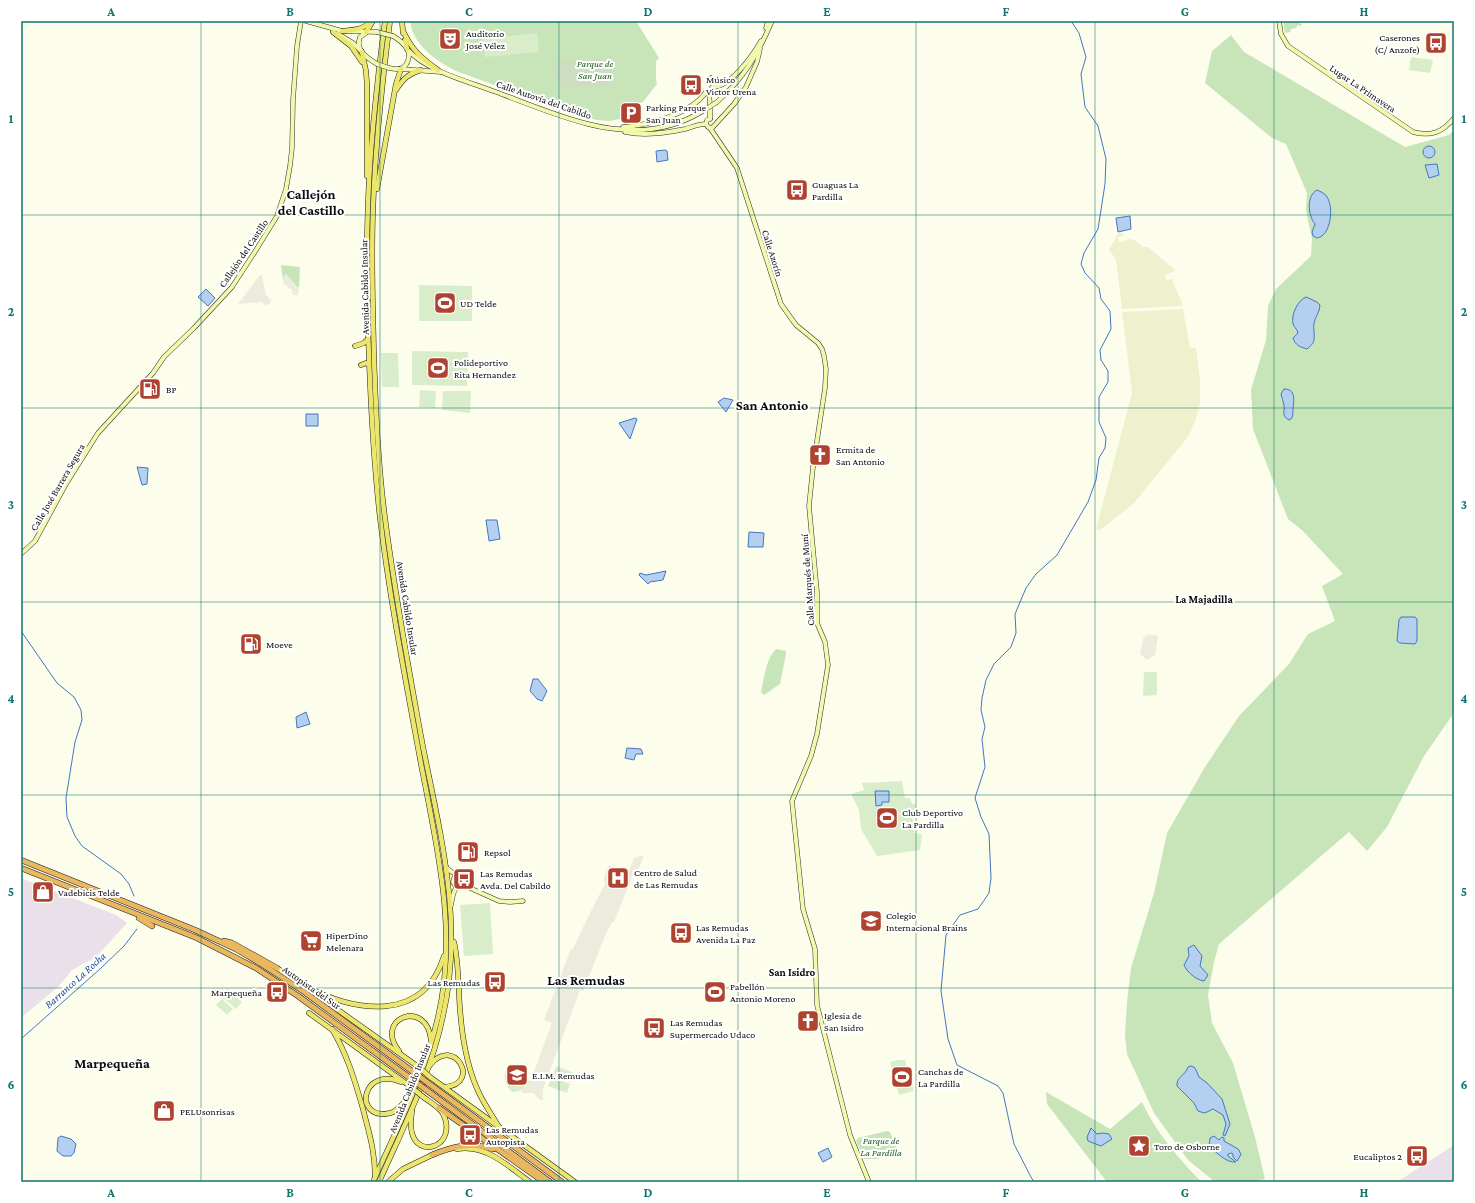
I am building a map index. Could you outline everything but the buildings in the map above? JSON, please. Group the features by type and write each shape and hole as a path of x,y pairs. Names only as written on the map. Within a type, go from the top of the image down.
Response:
{"highway":[{"name":"Autopista del Sur","path":"21,860 215,939 260,963 282,977 416,1074 562,1182"},
{"name":"Autopista del Sur","path":"21,868 197,938 256,968 298,996 550,1182"},
{"path":"124,909 152,926"},
{"path":"215,939 232,943 277,968"},
{"path":"439,1108 544,1182"},
{"path":"432,1155 460,1145 482,1145 493,1149 527,1170"}],"main road":[{"path":"342,32 360,29 372,21"},
{"path":"366,32 372,21"},
{"name":"Avenida Cabildo Insular","path":"376,1181 411,1086 431,1042 443,991 446,941 445,901 440,860 397,636 381,527 372,428 367,300 368,204 372,139 385,21"},
{"name":"Avenida Cabildo Insular","path":"376,1181 413,1106 438,1038 446,1003 450,975 452,934 447,868 402,632 384,510 376,405 372,300 373,208 377,140 390,21"},
{"path":"402,21 403,32 408,50"},
{"path":"333,32 351,46 360,58 366,71"},
{"path":"403,32 416,53 438,70"},
{"path":"362,52 366,71 368,204"},
{"path":"373,208 396,84 401,69"},
{"path":"395,91 402,80 407,76 421,70"},
{"path":"355,346 364,343 368,339"},
{"path":"364,350 368,339"},
{"path":"361,365 366,362 369,365"},
{"path":"452,934 457,957 460,1009 464,1040 471,1072 480,1095 500,1129"},
{"path":"305,986 325,996 360,1005 384,1007 399,1004 415,997 432,979 443,960 446,941"},
{"path":"277,968 305,986 420,1068 500,1129 574,1182"},
{"path":"310,1013 439,1108 445,1118 446,1134 444,1140 436,1146 428,1147 419,1144 411,1132 413,1106"},
{"path":"403,1056 393,1042 394,1026 398,1019 413,1016 422,1020 429,1030 431,1042"},
{"path":"332,1029 350,1064 373,1145 376,1181"},
{"path":"428,1068 436,1059 443,1056 453,1057 461,1063 463,1071 460,1081 454,1086 445,1087"},
{"path":"389,1079 411,1086 402,1104 390,1113 378,1113 371,1111 366,1101 367,1091 377,1080 389,1079"},
{"path":"388,1182 403,1169 432,1155 461,1149 475,1149 484,1151 504,1162 530,1182"}],"street":[{"name":"Callejón del Castillo","path":"104,426 153,373 164,357 194,328 232,287 277,216 286,189 290,160 297,46 301,21"},
{"name":"Calle Autovía del Cabildo","path":"755,57 768,21"},
{"name":"Calle Autovía del Cabildo","path":"408,50 423,63 438,70 555,114 588,124 609,128 635,130 664,127 681,122 717,102 738,82 755,57 772,21"},
{"name":"Lugar La Primavera","path":"1279,21 1281,34 1288,46 1413,132 1434,134 1445,128 1454,118"},
{"path":"307,22 321,26 342,32 377,32 392,36 408,50 408,62 401,69 389,68 377,64 368,58 353,43 321,26"},
{"path":"362,52 359,46 359,41 360,37 366,32"},
{"path":"712,87 718,88 727,82 750,58 762,39"},
{"path":"712,126 734,104 746,87 760,49"},
{"name":"Calle Autovía del Cabildo","path":"401,69 446,73"},
{"path":"711,78 715,82 727,82"},
{"path":"609,128 640,126 671,116 691,106 702,98 707,92 710,105 710,119 707,120 706,124"},
{"path":"710,119 714,121 712,126"},
{"path":"609,128 630,133 649,134 666,133 699,124 712,126"},
{"name":"Calle Azorín","path":"712,126 737,168 781,304 796,325 818,343 822,349"},
{"name":"Calle Marqués de Muní","path":"822,349 826,369 809,506 817,592 817,623 825,642 828,665 812,756 792,801 801,877 803,909 814,949 818,1012 850,1135 869,1182"},
{"name":"Calle José Barrera Segura","path":"21,554 32,546 66,484 104,426"},
{"path":"447,868 450,872 462,878 460,885 454,890 451,905"},
{"path":"458,876 453,880 454,883 499,902 523,901"}],"shaded area":[{"path":"286,274 297,287 299,287 298,295 293,295 291,288 289,289 286,285 284,285 283,277"},
{"path":"262,275 266,296 271,299 269,304 265,305 262,302 238,304 259,276"},
{"path":"1147,634 1158,636 1155,655 1147,660 1140,654 1144,636 1147,637"},
{"path":"644,855 636,875 633,874 614,922 612,922 605,936 583,991 580,990 543,1089 543,1100 540,1100 533,1093 522,1093 521,1089 526,1087 531,1080 552,1023 544,1020 571,949 573,949 606,882 603,881 609,865 613,868 609,880 623,886 634,858"},
{"path":"21,878 116,915 127,923 96,957 72,970 60,985 21,1018"},
{"path":"1454,1145 1454,1182 1397,1182"}],"green space":[{"name":"Parque de San Juan","path":"410,21 636,21 659,58 656,61 657,84 643,102 623,109 624,118 610,121 597,120 571,113 456,71 433,57 421,45 412,30"},
{"path":"1283,21 1300,21 1299,23 1302,24 1301,26 1298,25 1295,29 1290,30 1291,32 1285,33"},
{"path":"537,33 539,52 485,57 483,39"},
{"path":"1231,35 1244,52 1405,147 1449,135 1454,130 1454,713 1424,756 1387,827 1367,851 1349,832 1219,944 1208,995 1212,1023 1233,1063 1255,1137 1265,1179 1252,1182 1215,1182 1188,1160 1154,1113 1127,1054 1125,1035 1131,968 1154,893 1167,833 1205,767 1239,716 1289,664 1308,634 1335,621 1322,586 1343,574 1303,531 1288,519 1253,429 1251,390 1266,340 1268,306 1276,289 1311,256 1312,239 1306,210 1307,193 1286,144 1272,138 1205,83 1212,51"},
{"path":"1411,57 1433,60 1430,73 1409,70"},
{"path":"608,59 611,85 563,88 549,63"},
{"path":"1123,232 1123,236 1118,237 1120,242 1130,239 1134,240 1143,247 1148,247 1174,269 1175,271 1165,275 1166,280 1172,279 1183,306 1122,309 1116,260 1109,249 1118,234"},
{"path":"281,265 300,267 298,288 286,274 283,281"},
{"name":"UD Telde","path":"419,285 472,286 472,321 419,321"},
{"path":"1183,309 1190,348 1196,348 1200,380 1200,403 1196,419 1187,438 1134,503 1100,530 1096,529 1132,393 1122,312"},
{"path":"412,351 468,352 467,386 412,385"},
{"path":"381,353 398,353 399,387 382,387"},
{"path":"420,390 436,391 435,408 419,407"},
{"path":"443,391 471,391 470,413 442,410"},
{"path":"776,649 786,651 780,684 764,695 761,692 766,669 770,658"},
{"path":"1144,672 1157,672 1157,695 1143,696"},
{"name":"Club Deportivo La Pardilla","path":"902,781 905,798 910,798 912,804 915,804 917,816 913,817 914,833 922,834 920,850 877,856 861,829 859,810 851,794 864,790 862,783"},
{"path":"490,903 493,954 464,956 460,905"},
{"path":"227,988 242,1002 236,1009 221,996"},
{"path":"222,999 233,1009 227,1015 216,1005"},
{"name":"Canchas de La Pardilla","path":"905,1060 914,1091 899,1095 890,1062"},
{"path":"556,1066 574,1073 570,1082 553,1075"},
{"path":"506,1072 530,1081 522,1089 517,1092 512,1092 505,1080"},
{"path":"552,1077 570,1084 567,1093 548,1086"},
{"path":"1046,1092 1110,1129 1142,1102 1160,1134 1202,1182 1107,1182 1047,1104"},
{"name":"Parque de La Pardilla","path":"887,1131 890,1132 899,1154 877,1159 864,1159 856,1141 858,1138"}],"water":[{"path":"1431,146 1434,147 1434,157 1427,158 1424,157 1423,150 1424,147"},
{"path":"656,151 667,151 668,160 657,162"},
{"path":"1437,164 1439,175 1429,178 1425,165"},
{"path":"1317,190 1327,197 1331,214 1328,227 1322,236 1317,238 1313,236 1312,232 1315,224 1311,216 1309,206 1313,193"},
{"path":"1130,216 1131,229 1118,232 1116,218"},
{"path":"206,289 215,298 208,306 198,297"},
{"path":"1306,297 1320,305 1314,323 1314,341 1307,349 1298,345 1293,338 1298,333 1293,325 1294,313 1297,305"},
{"path":"1284,389 1291,391 1294,402 1293,416 1289,420 1284,415 1284,405 1281,394"},
{"path":"724,398 733,400 726,412 718,402"},
{"path":"306,414 318,414 318,426 306,426"},
{"path":"635,418 637,419 630,439 619,423"},
{"path":"137,467 148,468 147,484 142,485"},
{"path":"486,520 497,520 500,539 489,541"},
{"path":"749,532 764,533 763,547 748,547"},
{"path":"666,571 663,580 650,582 648,584 639,575 640,573 646,575"},
{"path":"1401,617 1415,617 1417,619 1417,641 1415,644 1400,643 1397,641 1399,620"},
{"path":"533,679 538,679 547,691 542,701 537,699 530,691"},
{"path":"306,712 310,724 297,728 296,717"},
{"path":"627,748 641,749 643,754 636,754 634,760 625,758"},
{"path":"875,791 889,791 889,802 882,802 882,805 876,806"},
{"path":"1194,945 1202,956 1200,966 1208,975 1204,981 1192,975 1184,965 1189,956 1188,948"},
{"path":"1188,1067 1194,1067 1199,1077 1222,1099 1230,1124 1225,1136 1223,1135 1226,1124 1223,1115 1213,1109 1205,1113 1198,1111 1194,1103 1177,1086 1179,1078"},
{"path":"1091,1128 1097,1134 1109,1134 1112,1139 1101,1146 1088,1141 1087,1137"},
{"path":"61,1136 71,1139 76,1144 74,1153 71,1156 63,1156 57,1151 58,1138"},
{"path":"1214,1136 1219,1140 1222,1137 1224,1138 1224,1141 1238,1149 1241,1154 1237,1161 1233,1157 1233,1154 1228,1154 1228,1156 1236,1162 1225,1159 1209,1146 1210,1138"},
{"path":"828,1148 832,1157 823,1162 818,1153"}],"waterway":[{"path":"1035,1182 1014,1144 1003,1093 998,1086 957,1065 948,1039 941,991 946,935 960,915 978,909 989,893 991,878 989,834 981,817 975,798 985,767 982,739 985,727 981,710 986,680 994,664 1011,647 1016,633 1015,614 1026,588 1036,574 1057,555 1088,502 1096,480 1099,458 1105,448 1106,438 1099,422 1099,397 1108,382 1108,371 1101,360 1100,350 1111,329 1110,311 1101,299 1099,288 1085,273 1081,264 1084,253 1098,229 1105,184 1106,159 1098,126 1085,107 1081,74 1086,57 1079,33 1071,21"},
{"name":"Barranco La Rocha","path":"21,631 57,683 74,697 81,710 82,720 75,742 66,798 67,817 75,836 82,846 121,874 129,884 134,896"},
{"name":"Barranco La Rocha","path":"21,1039 100,969 124,946 137,929"}],"place":[{"name":"Auditorio José Vélez","path":"450,39"},
{"name":"Caserones (C/ Anzofe)","path":"1436,43"},
{"name":"Músico Victor Urena","path":"691,85"},
{"name":"Parking Parque San Juan","path":"631,113"},
{"name":"Guaguas La Pardilla","path":"797,190"},
{"name":"UD Telde","path":"445,303"},
{"name":"Polideportivo Rita Hernandez","path":"438,368"},
{"name":"BP","path":"150,389"},
{"name":"Ermita de San Antonio","path":"820,455"},
{"name":"Moeve","path":"251,644"},
{"name":"Club Deportivo La Pardilla","path":"887,818"},
{"name":"Repsol","path":"468,852"},
{"name":"Centro de Salud de Las Remudas","path":"618,878"},
{"name":"Las Remudas Avda. Del Cabildo","path":"464,879"},
{"name":"Vadebicis Telde","path":"43,892"},
{"name":"Colegio Internacional Brains","path":"871,921"},
{"name":"Las Remudas Avenida La Paz","path":"681,933"},
{"name":"HiperDino Melenara","path":"311,941"},
{"name":"Las Remudas","path":"495,982"},
{"name":"Marpequeña","path":"277,992"},
{"name":"Pabellón Antonio Moreno","path":"715,992"},
{"name":"Iglesia de San Isidro","path":"808,1021"},
{"name":"Las Remudas Supermercado Udaco","path":"654,1028"},
{"name":"E.I.M. Remudas","path":"517,1075"},
{"name":"Canchas de La Pardilla","path":"902,1077"},
{"name":"PELUsonrisas","path":"164,1111"},
{"name":"Las Remudas Autopista","path":"470,1135"},
{"name":"Toro de Osborne","path":"1139,1146"},
{"name":"Eucaliptos 2","path":"1417,1156"}],"district":[{"name":"Callejón del Castillo","path":"311,202"},
{"name":"San Antonio","path":"772,405"},
{"name":"La Majadilla","path":"1204,599"},
{"name":"San Isidro","path":"792,972"},
{"name":"Las Remudas","path":"586,980"},
{"name":"Marpequeña","path":"112,1063"}]}
